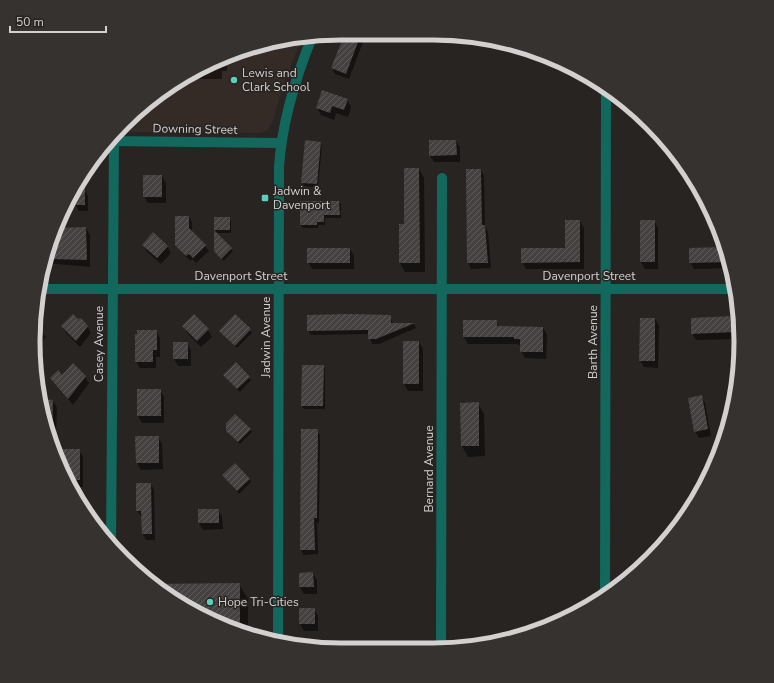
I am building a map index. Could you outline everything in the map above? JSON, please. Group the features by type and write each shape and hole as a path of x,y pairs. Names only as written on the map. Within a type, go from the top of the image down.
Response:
{"street":[{"name":"Jadwin Avenue","path":"278,636 280,143 286,114 310,42"},
{"name":"Barth Avenue","path":"606,95 606,588"},
{"name":"Downing Street","path":"117,141 280,143"},
{"name":"Casey Avenue","path":"112,146 112,537"},
{"path":"442,178 443,288"},
{"name":"Bernard Avenue","path":"441,643 443,288"},
{"name":"Davenport Street","path":"45,289 729,289"}],"shaded area":[{"name":"Lewis and Clark School","path":"300,43 282,89 273,121 267,131 260,133 124,132 158,102 191,80 208,71 263,50"}],"building":[{"path":"342,40 359,40 346,74 331,68"},
{"path":"322,90 348,99 344,110 332,106 330,113 316,108"},
{"path":"305,140 321,142 317,184 301,183"},
{"path":"429,140 456,140 457,155 429,156"},
{"path":"404,168 419,168 420,263 399,263 399,224 404,224"},
{"path":"466,169 481,169 482,225 485,225 488,263 467,263"},
{"path":"143,175 162,175 162,197 143,197"},
{"path":"82,188 85,188 85,205 74,205"},
{"path":"300,201 339,201 340,215 324,215 324,222 317,222 317,225 300,225"},
{"path":"175,216 189,216 189,228 206,245 193,258 189,254 186,256 175,245"},
{"path":"214,217 230,217 230,230 214,230"},
{"path":"565,220 580,220 580,262 521,263 521,248 565,248"},
{"path":"640,220 655,220 655,262 640,262"},
{"path":"86,227 87,260 51,259 62,228"},
{"path":"214,230 232,248 221,259 214,251"},
{"path":"153,232 168,246 157,258 142,245"},
{"path":"719,247 724,262 689,263 689,248"},
{"path":"307,248 350,248 350,263 307,263"},
{"path":"73,314 78,319 81,318 88,326 76,341 61,326"},
{"path":"194,314 209,329 197,341 182,326"},
{"path":"235,314 251,329 235,346 219,331"},
{"path":"307,315 391,315 391,323 415,323 376,339 368,339 368,330 307,331"},
{"path":"732,316 734,332 691,334 691,318"},
{"path":"640,318 655,318 655,361 639,361"},
{"path":"463,320 497,320 497,326 543,327 543,352 520,352 520,339 514,339 514,337 463,337"},
{"path":"137,330 157,330 157,350 153,350 153,362 135,362 135,334 137,334"},
{"path":"403,341 419,341 419,384 403,384"},
{"path":"173,342 188,342 188,359 173,359"},
{"path":"236,362 250,377 237,389 223,375"},
{"path":"73,363 86,376 68,399 50,378 58,370 62,375"},
{"path":"302,365 324,365 323,406 301,406"},
{"path":"137,389 161,389 161,416 137,416"},
{"path":"702,395 708,429 694,432 688,398"},
{"path":"46,399 53,400 52,427"},
{"path":"479,402 479,446 461,446 460,403"},
{"path":"235,414 251,429 238,442 226,431 226,423"},
{"path":"301,429 318,429 317,518 314,518 315,550 300,550"},
{"path":"135,436 159,436 159,463 136,463"},
{"path":"60,449 80,449 80,480 74,480"},
{"path":"235,463 250,479 237,491 222,475"},
{"path":"136,483 151,483 152,534 142,534 141,511 136,511"},
{"path":"198,509 219,509 219,523 198,523"},
{"path":"313,572 314,587 299,587 299,573"},
{"name":"Hope Tri-Cities","path":"240,583 240,625 191,603 162,584"},
{"path":"299,608 315,608 315,624 299,624"}],"place":[{"name":"Lewis and Clark School","path":"234,80"},
{"name":"Jadwin & Davenport","path":"265,198"},
{"name":"Hope Tri-Cities","path":"210,602"}]}
